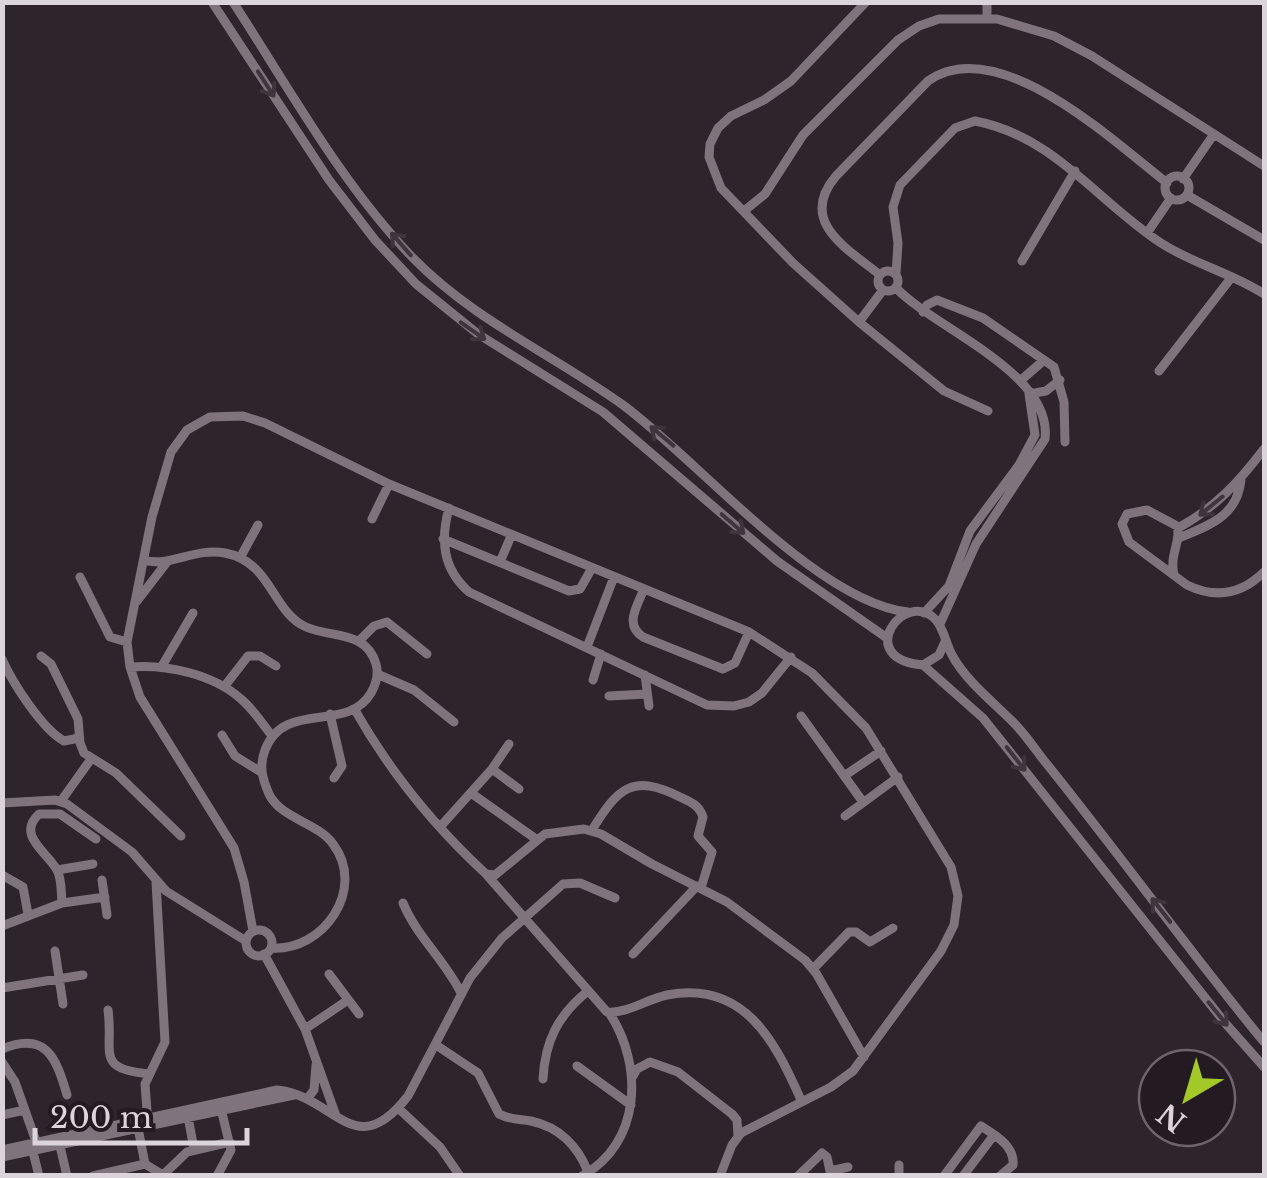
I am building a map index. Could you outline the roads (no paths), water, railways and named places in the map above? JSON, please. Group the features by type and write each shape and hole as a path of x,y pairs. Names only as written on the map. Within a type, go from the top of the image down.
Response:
{"street":[{"path":"212,2 345,202 391,258 430,296 486,340 603,412 777,561 887,638 896,658 923,665 983,718 1264,1067"},
{"path":"233,2 355,188 434,278 497,327 625,407 816,569 870,604 924,613 940,624"},
{"path":"866,2 791,81 726,119 714,133 709,151 711,170 721,188 807,276 859,322 944,392 988,411"},
{"path":"987,2 987,18"},
{"path":"224,22 240,13"},
{"path":"744,211 765,194 803,136 904,35 939,19 987,18 1018,23 1067,42 1264,166"},
{"path":"880,274 830,236 822,212 825,193 836,176 928,80 947,70 968,68 991,73 1055,97 1092,120 1167,183"},
{"path":"896,288 898,243 893,215 897,192 910,172 962,124 980,121 1023,137 1076,171 1147,233 1193,262 1264,294"},
{"path":"1184,179 1214,134"},
{"path":"1022,261 1076,171"},
{"path":"1174,177 1184,179 1188,186 1186,195 1179,200 1171,198 1166,191 1167,183 1174,177"},
{"path":"1186,195 1264,240"},
{"path":"1147,233 1171,198"},
{"path":"880,274 896,274"},
{"path":"880,274 878,285 883,290"},
{"path":"1158,371 1231,278"},
{"path":"859,322 883,290 896,288"},
{"path":"896,288 1020,381 1029,394 1040,438 1001,495 976,544 940,624 945,642 959,667 1017,726 1264,1042"},
{"path":"923,312 933,301 950,303 993,324 1054,367 1066,412 1064,442"},
{"path":"1020,381 1043,360"},
{"path":"1029,394 1046,391 1060,380"},
{"path":"246,941 253,931 234,848 134,685 127,642 164,469 187,430 210,417 244,416 265,423 389,484 749,632 791,657 847,705 898,777 952,867 958,906 946,943 864,1057 838,1083 738,1136"},
{"path":"1150,556 1164,553 1177,537 1211,525 1228,514 1237,498 1240,480 1264,449"},
{"path":"372,518 389,484"},
{"path":"924,613 949,586 970,530 1001,495"},
{"path":"449,508 443,539 450,568 469,592 697,702 734,706 762,693 791,657"},
{"path":"1177,537 1147,510 1134,510 1124,517 1124,536 1194,589 1225,593 1246,587 1264,572"},
{"path":"240,558 258,525"},
{"path":"500,562 510,536"},
{"path":"1174,575 1177,537"},
{"path":"443,539 573,592 583,586 592,568"},
{"path":"2,803 61,801 132,852 156,882 246,941 252,953 303,942 324,927 342,904 346,877 333,843 275,803 261,772 272,736 291,722 355,710 368,698 378,674 370,652 359,642 302,625 290,615 263,576 240,558 210,552 156,563 144,560"},
{"path":"131,613 169,560"},
{"path":"80,577 110,637 127,642"},
{"path":"587,647 614,577"},
{"path":"644,589 632,622 635,632 643,637 723,669 736,663 749,632"},
{"path":"887,638 895,623 908,612"},
{"path":"162,666 193,613"},
{"path":"359,642 374,626 387,622 427,654"},
{"path":"923,665 939,654 945,642"},
{"path":"592,680 601,654"},
{"path":"41,656 49,661 78,719 81,748 91,759 116,773 181,836"},
{"path":"224,687 248,656 260,656 276,666"},
{"path":"2,659 15,688 55,736 64,741 79,738"},
{"path":"130,667 162,666 224,687 245,702 272,736"},
{"path":"378,674 414,690 454,722"},
{"path":"645,675 649,706"},
{"path":"610,696 647,694"},
{"path":"983,718 997,706"},
{"path":"355,710 391,771 610,1014 626,1043 633,1076 627,1121 611,1149 585,1174 577,1150 560,1133 538,1122 500,1114 478,1073 436,1045"},
{"path":"330,714 342,766 334,778"},
{"path":"801,716 864,802"},
{"path":"222,736 234,756 261,772"},
{"path":"440,827 509,744"},
{"path":"844,776 880,750"},
{"path":"61,801 91,759"},
{"path":"492,769 519,789"},
{"path":"845,816 898,777"},
{"path":"592,830 605,808 631,786 658,786 696,805 702,817 700,840 712,852 699,887 634,954"},
{"path":"471,793 536,839"},
{"path":"62,903 57,870 30,833 32,820 39,814 60,814 96,839"},
{"path":"486,874 495,874 545,834 592,830 750,918 812,968 864,1057"},
{"path":"57,870 93,864"},
{"path":"2,875 23,887 28,914"},
{"path":"102,880 108,915"},
{"path":"144,1164 144,1094 165,1042 156,882"},
{"path":"2,1154 60,1146 268,1090 302,1096 351,1126 376,1125 398,1108 478,965 524,918 554,890 572,882 615,898"},
{"path":"2,926 62,903 104,897"},
{"path":"403,903 420,936 462,993"},
{"path":"812,968 849,932 856,932 870,942 894,928"},
{"path":"253,931 266,932 272,939 267,951 305,1029 336,1116"},
{"path":"56,951 63,1004"},
{"path":"1186,974 1204,965"},
{"path":"2,988 83,974"},
{"path":"329,974 359,1014"},
{"path":"543,1079 549,1038 565,1012 588,991"},
{"path":"610,1014 669,994 698,994 726,1002 752,1017 771,1038 801,1100"},
{"path":"305,1029 348,1000"},
{"path":"108,1010 107,1038 113,1064 122,1071 149,1074"},
{"path":"2,1050 22,1042 46,1050 59,1066 67,1094"},
{"path":"36,1149 144,1124 302,1096 314,1090 316,1057"},
{"path":"2,1062 15,1082 25,1110 39,1176"},
{"path":"633,1076 636,1069 650,1062 678,1072 732,1114 737,1120 738,1136 720,1176"},
{"path":"577,1066 631,1105"},
{"path":"398,1108 440,1146 460,1176"},
{"path":"217,1176 230,1154 221,1109"},
{"path":"2,1115 25,1110"},
{"path":"188,1116 194,1148"},
{"path":"944,1176 980,1126 1014,1156 1000,1176"},
{"path":"963,1176 994,1135"},
{"path":"92,1176 144,1164 162,1175 194,1148 230,1142"},
{"path":"60,1146 67,1176"},
{"path":"798,1176 822,1154 830,1173 848,1167"}]}
